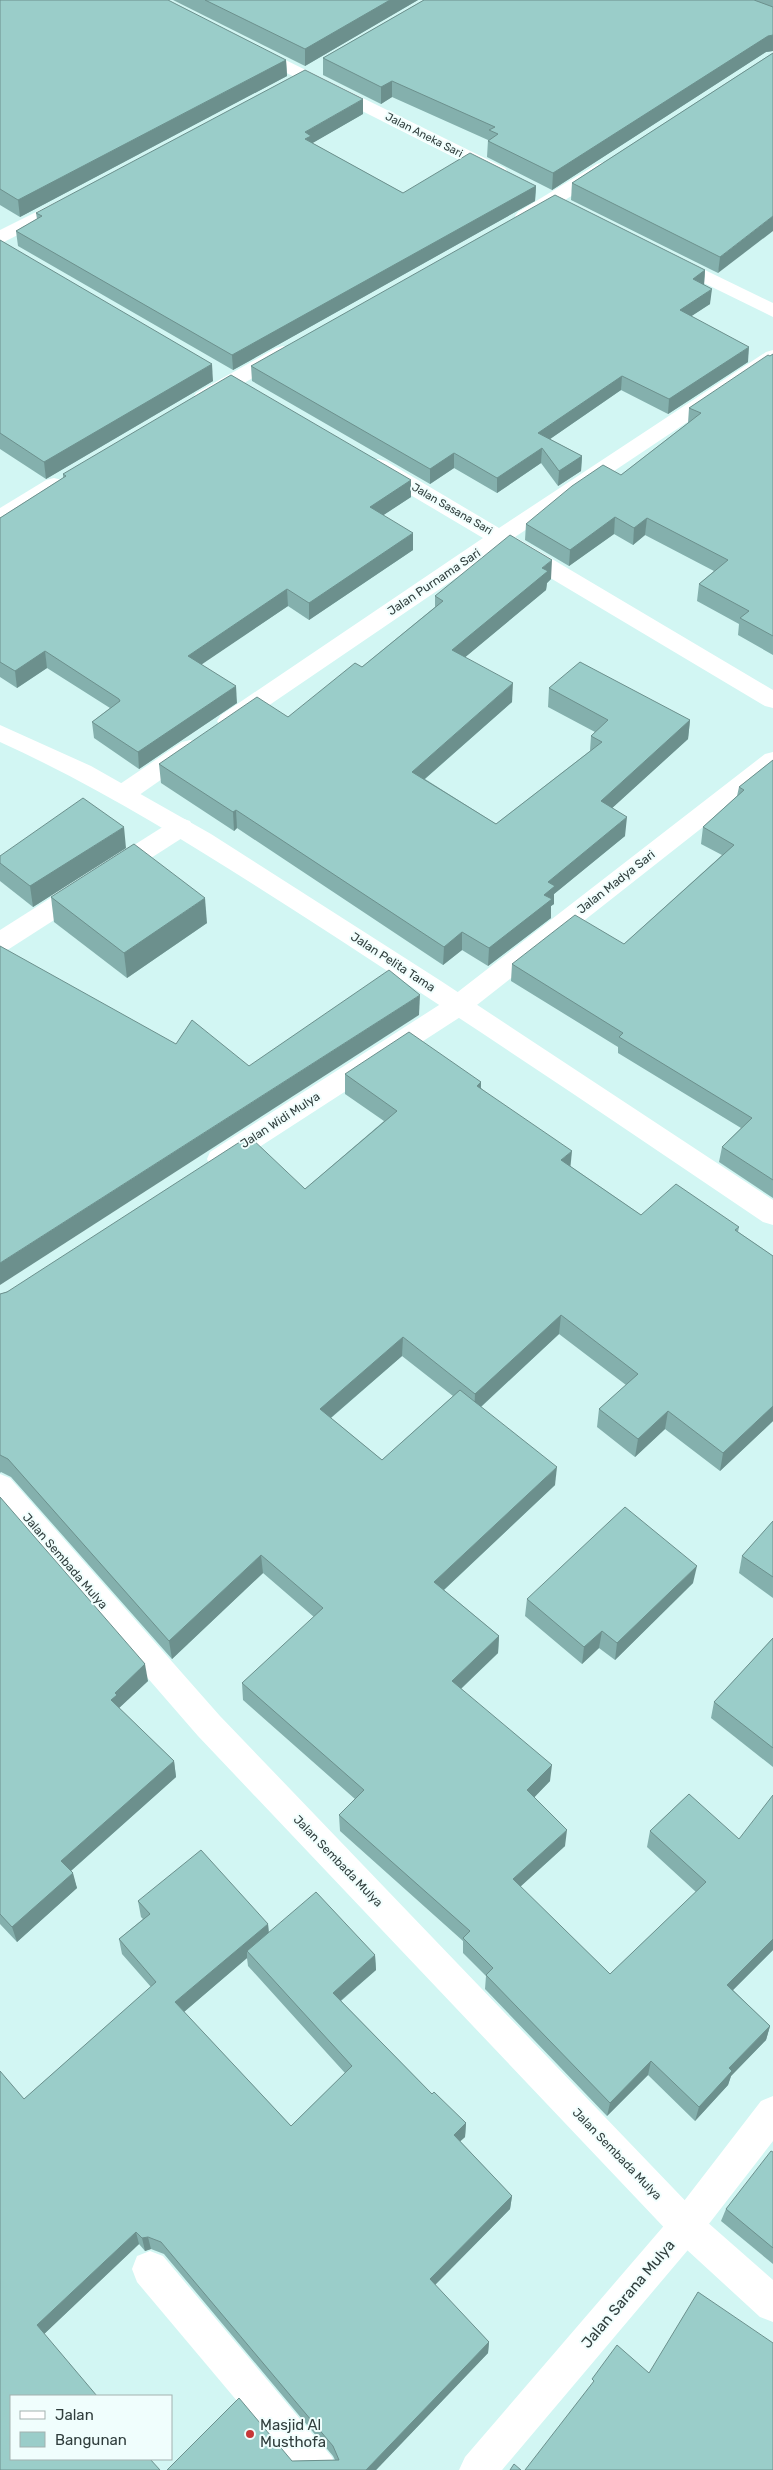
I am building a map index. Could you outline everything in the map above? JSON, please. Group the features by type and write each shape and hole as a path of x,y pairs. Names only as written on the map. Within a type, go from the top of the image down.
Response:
{"street":[{"name":"Jalan Aneka Sari","path":"235,40 518,182"},
{"path":"288,84 323,65"},
{"path":"510,224 554,200 619,158"},
{"path":"0,238 87,191"},
{"path":"659,253 773,311"},
{"path":"189,406 302,342"},
{"name":"Jalan Purnama Sari","path":"123,794 500,537 773,356"},
{"name":"Jalan Sasana Sari","path":"362,456 773,700"},
{"path":"0,517 69,476"},
{"name":"Jalan Pelita Tama","path":"0,733 48,753 181,827 459,1005 773,1214"},
{"name":"Jalan Madya Sari","path":"459,1005 773,760"},
{"path":"0,942 181,827"},
{"name":"Jalan Widi Mulya","path":"200,1171 459,1005"},
{"name":"Jalan Sembada Mulya","path":"0,1486 209,1726 686,2226 773,2304"},
{"name":"Jalan Sarana Mulya","path":"478,2470 686,2226 773,2113"},
{"path":"150,2269 319,2470"}],"building":[{"path":"0,0 168,0 286,60 18,200 0,189"},
{"path":"205,0 390,0 305,49"},
{"path":"424,0 754,0 773,7 773,35 768,36 553,173 488,141 498,134 489,130 495,127 392,81 381,87 323,58"},
{"path":"773,53 773,216 720,257 572,183"},
{"path":"305,70 363,99 305,132 311,136 305,139 403,193 470,153 536,186 232,355 16,231 42,216 36,213"},
{"path":"555,195 705,270 693,279 712,289 680,310 749,347 669,399 622,376 538,433 582,456 559,471 542,448 497,478 454,453 430,469 251,366"},
{"path":"0,240 212,364 44,462 0,433"},
{"path":"773,354 773,636 740,618 749,611 699,584 728,560 647,518 634,528 615,517 570,550 526,524 572,486 603,465 621,475 701,413 689,408 768,355"},
{"path":"231,375 411,480 370,507 413,533 309,603 287,589 188,656 236,686 138,752 92,722 120,701 119,699 45,651 15,671 0,662 0,518 66,476 63,474"},
{"path":"510,535 552,560 542,568 548,571 452,650 513,683 412,772 496,824 602,742 591,736 608,720 549,688 580,662 690,720 601,801 627,817 548,882 555,886 544,895 552,899 489,948 462,932 444,947 236,810 233,812 159,764 257,697 288,717 355,663 362,667 443,601 435,596"},
{"path":"773,760 773,1180 722,1147 752,1118 619,1037 623,1033 512,964 575,915 624,944 734,845 703,827 744,790 739,787"},
{"path":"83,798 124,827 30,886 0,863 0,856"},
{"path":"134,844 205,898 124,953 51,897"},
{"path":"0,946 176,1044 192,1020 249,1066 389,970 420,995 0,1263"},
{"path":"409,1032 481,1082 477,1086 572,1151 561,1160 641,1215 676,1184 739,1227 735,1230 773,1256 773,1406 723,1453 668,1411 638,1439 599,1409 638,1374 561,1315 475,1394 403,1337 320,1409 382,1460 460,1390 557,1467 434,1582 499,1636 452,1681 552,1765 527,1790 567,1830 513,1879 610,1974 706,1882 650,1831 689,1794 739,1839 773,1795 773,1939 727,1985 770,2026 729,2068 732,2071 699,2107 651,2061 610,2103 486,1975 493,1968 463,1938 470,1931 339,1815 364,1790 242,1683 323,1608 261,1555 169,1641 8,1459 0,1455 0,1294 7,1292 249,1136 305,1189 397,1111 345,1074"},
{"path":"0,1497 145,1664 115,1693 117,1695 111,1700 174,1761 61,1861 73,1873 12,1927 0,1914"},
{"path":"625,1507 697,1566 617,1643 602,1631 584,1647 527,1599"},
{"path":"773,1521 773,1577 742,1556"},
{"path":"773,1638 773,1748 714,1702"},
{"path":"201,1850 268,1924 175,2002 291,2126 352,2066 247,1951 316,1892 375,1955 333,1993 432,2094 434,2092 466,2123 454,2135 512,2196 430,2279 489,2342 366,2470 167,2470 239,2398 292,2461 339,2460 333,2446 161,2242 148,2237 142,2238 136,2232 37,2325 96,2395 10,2395 10,2460 151,2460 160,2470 0,2470 0,2071 24,2099 156,1982 119,1939 150,1914 138,1901"},
{"path":"771,2151 773,2152 773,2248 726,2209"},
{"path":"698,2292 773,2343 773,2470 525,2470 594,2381 592,2379 617,2345 649,2373"},
{"path":"514,2464 521,2470 510,2470"}],"place":[{"name":"Masjid Al Musthofa","path":"250,2434"}]}
